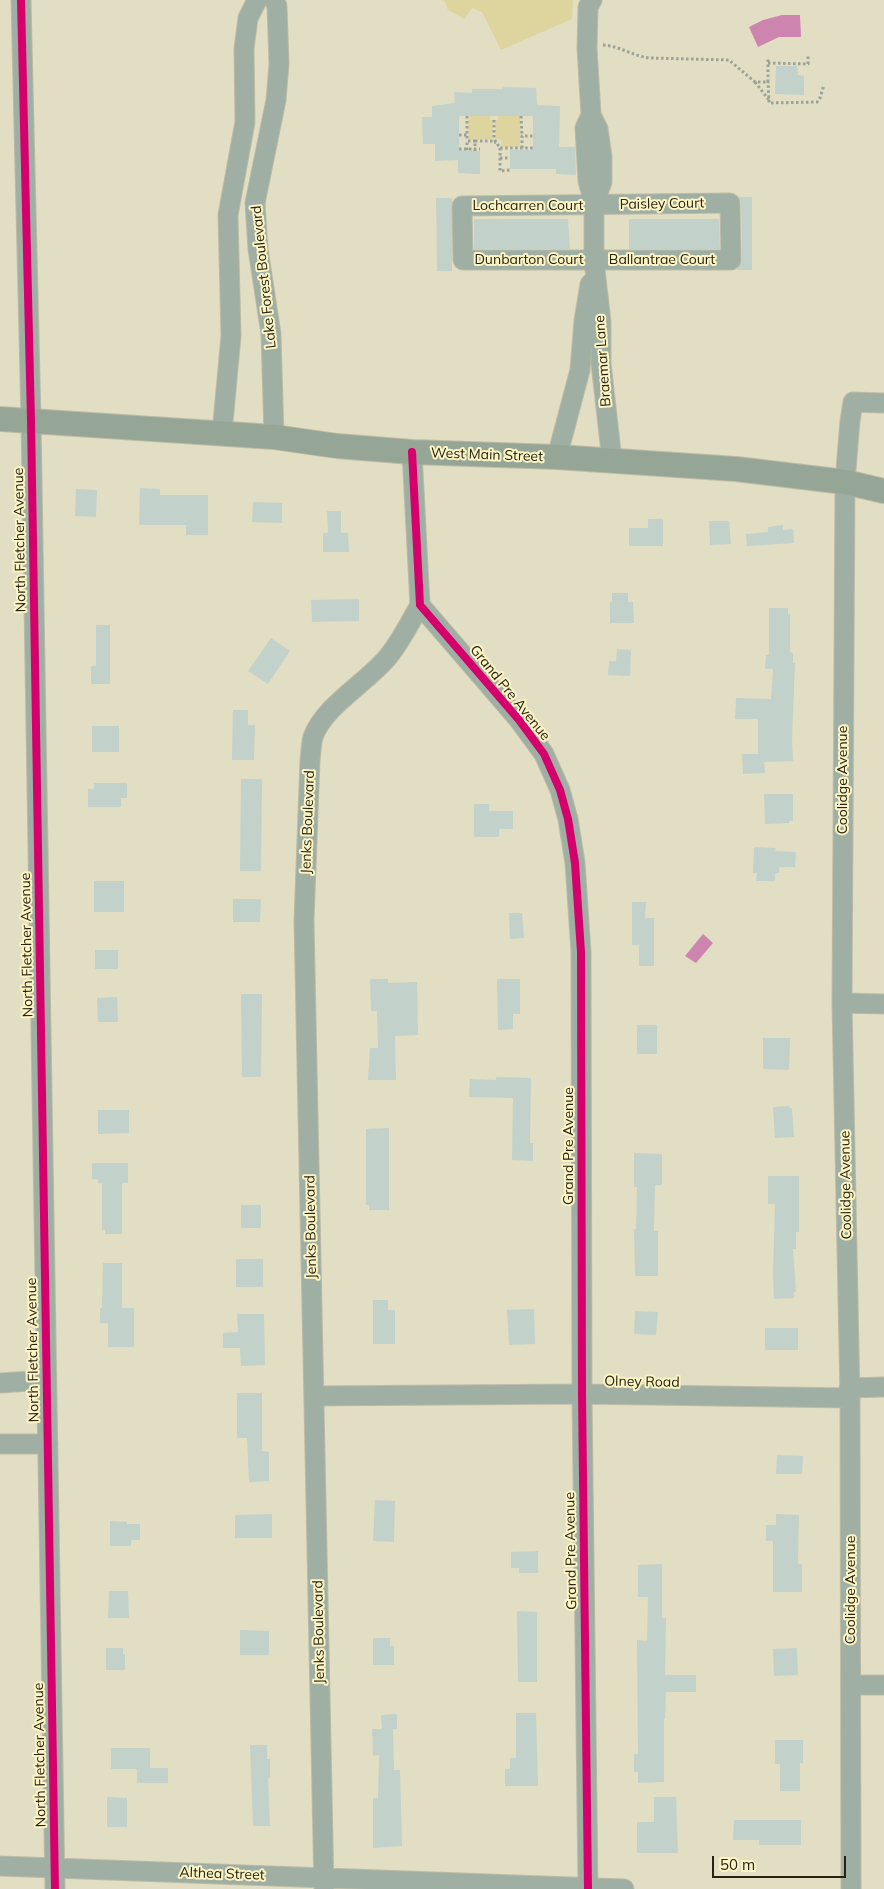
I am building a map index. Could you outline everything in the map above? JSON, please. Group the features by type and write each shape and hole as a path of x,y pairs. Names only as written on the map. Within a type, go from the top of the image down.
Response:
{"main road":[{"name":"West Main Street","path":"0,418 274,437 337,446 412,452 556,458 736,469 845,482 884,492"}],"street":[{"name":"North Fletcher Avenue","path":"21,0 31,420 55,1889"},
{"name":"Lake Forest Boulevard","path":"222,434 231,336 228,215 245,122 244,49 248,18 257,0"},
{"name":"Lake Forest Boulevard","path":"274,0 277,6 279,64 276,100 256,203 258,249 271,334 274,437"},
{"name":"Braemar Lane","path":"588,2 587,48 591,115 598,129 602,157 602,182 594,204 594,261 601,322 600,363 612,461"},
{"name":"Paisley Court","path":"594,204 730,203 731,260"},
{"name":"Lochcarren Court","path":"463,260 462,206 594,204"},
{"name":"Dunbarton Court","path":"463,260 594,261"},
{"name":"Ballantrae Court","path":"594,261 731,260"},
{"name":"Braemar Lane","path":"556,458 580,370 584,321 594,261"},
{"name":"Coolidge Avenue","path":"851,1889 850,1393 842,1003 845,482 853,402 884,403"},
{"path":"412,452 420,605"},
{"name":"Grand Pre Avenue","path":"420,605 519,720 544,754 560,790 568,819 575,863 581,952 582,1394 588,1889"},
{"name":"Jenks Boulevard","path":"324,1884 304,921 310,760 313,738 318,728 333,708 371,675 389,656 420,605"},
{"path":"842,1003 884,1004"},
{"path":"0,1383 46,1380"},
{"name":"Olney Road","path":"314,1396 850,1393 884,1388"},
{"path":"0,1444 48,1444"},
{"path":"851,1685 884,1685"},
{"name":"Althea Street","path":"0,1866 324,1884 624,1889"}],"path":[{"path":"603,45 614,46 638,57 729,60 755,82 769,100 769,103 817,102 824,86"},
{"path":"768,63 808,64 808,56"},
{"path":"768,57 769,100"},
{"path":"755,82 768,82"},
{"path":"466,116 467,150"},
{"path":"521,116 522,148"},
{"path":"494,120 494,139 500,148 500,170 510,170"},
{"path":"459,135 467,135"},
{"path":"522,136 533,136"},
{"path":"467,141 493,141 497,143"},
{"path":"475,141 475,150"},
{"path":"500,148 533,148"},
{"path":"459,149 480,149"},
{"path":"500,158 510,158"}],"shaded area":[{"path":"441,0 573,0 572,19 501,50 482,12 472,8 464,19 448,10 445,2"},
{"path":"782,15 800,15 801,37 779,37 758,47 749,27 763,20"},
{"path":"469,116 490,116 490,120 493,120 492,139 469,140"},
{"path":"498,116 520,116 520,147 502,147 501,140 496,139 495,120 498,120"},
{"path":"703,934 713,943 696,963 685,956"}],"building":[{"path":"776,66 797,66 798,75 804,76 804,95 775,94"},
{"path":"503,87 536,88 537,105 560,106 559,147 575,147 576,175 556,174 556,169 510,169 510,150 533,150 533,116 459,116 459,150 480,151 480,174 458,173 458,160 435,161 435,144 423,144 422,117 432,117 432,106 455,103 454,92 472,93 472,89 503,89"},
{"path":"739,197 752,197 752,270 737,270 742,260 741,203"},
{"path":"436,198 452,198 452,271 437,271"},
{"path":"474,219 568,219 570,249 474,249"},
{"path":"629,219 719,219 720,249 629,249"},
{"path":"140,488 160,489 160,495 208,495 208,535 186,535 186,525 139,525"},
{"path":"76,489 97,490 96,517 75,516"},
{"path":"253,502 282,503 282,523 252,522"},
{"path":"327,511 341,511 341,533 348,533 349,552 323,552 323,533 328,533"},
{"path":"648,519 663,519 663,546 629,546 629,528 648,528"},
{"path":"709,521 729,521 731,544 710,545"},
{"path":"783,525 783,530 793,529 794,543 747,546 746,534 768,532 768,527"},
{"path":"612,593 628,593 628,602 633,602 634,623 610,623"},
{"path":"359,599 359,621 312,622 311,600"},
{"path":"769,608 788,608 788,614 790,614 790,652 793,653 793,663 795,663 793,761 764,762 765,773 743,774 742,754 758,754 758,719 735,719 736,698 771,699 773,669 765,669 766,655 769,655"},
{"path":"96,625 110,625 110,684 91,684 91,666 96,666"},
{"path":"271,638 290,651 268,684 248,671"},
{"path":"617,649 631,650 630,676 608,675 609,661 616,661"},
{"path":"233,710 248,710 248,725 255,725 254,760 232,760"},
{"path":"92,726 119,726 119,752 92,752"},
{"path":"241,779 262,779 261,871 240,871"},
{"path":"94,783 127,783 127,798 121,798 121,807 88,807 88,789 94,789"},
{"path":"764,794 793,794 793,821 789,821 789,823 765,824"},
{"path":"474,804 489,804 489,811 513,811 513,829 499,829 499,837 474,837"},
{"path":"754,847 776,848 775,851 796,852 795,867 779,867 779,873 775,873 775,881 756,881 757,873 753,873"},
{"path":"94,881 124,881 124,912 94,912"},
{"path":"233,899 261,899 260,922 233,922"},
{"path":"632,902 646,902 645,918 654,918 654,966 639,966 639,945 632,945"},
{"path":"509,913 522,913 524,938 510,939"},
{"path":"95,950 118,950 118,969 95,969"},
{"path":"370,979 388,979 388,983 417,982 418,1035 395,1036 396,1080 368,1080 370,1048 378,1048 377,1011 371,1011"},
{"path":"497,979 520,979 520,1014 513,1014 513,1029 498,1030"},
{"path":"241,994 262,994 261,1077 242,1077"},
{"path":"117,997 118,1022 98,1022 97,998"},
{"path":"637,1025 657,1025 657,1054 637,1054"},
{"path":"763,1038 790,1038 789,1070 763,1069"},
{"path":"496,1077 531,1078 530,1143 533,1143 533,1161 512,1160 513,1098 469,1097 470,1079 496,1080"},
{"path":"789,1106 789,1108 792,1108 794,1137 775,1138 773,1107"},
{"path":"98,1110 129,1110 129,1133 98,1134"},
{"path":"389,1128 389,1210 369,1210 369,1205 366,1205 366,1129"},
{"path":"634,1153 662,1154 662,1185 655,1185 654,1231 658,1231 658,1276 635,1276 634,1229 636,1229 637,1187 634,1187"},
{"path":"92,1163 128,1163 128,1183 122,1183 122,1234 105,1234 105,1230 102,1230 102,1183 98,1183 98,1179 92,1179"},
{"path":"768,1176 799,1176 799,1232 796,1232 796,1249 793,1249 796,1292 794,1292 794,1298 774,1299 775,1204 768,1204"},
{"path":"241,1205 261,1205 261,1228 241,1228"},
{"path":"236,1259 263,1259 263,1287 236,1287"},
{"path":"103,1263 122,1263 122,1308 134,1308 134,1347 108,1347 108,1323 100,1323"},
{"path":"373,1300 388,1300 388,1310 395,1310 395,1344 373,1344"},
{"path":"534,1309 535,1344 509,1345 507,1310"},
{"path":"635,1311 658,1312 656,1335 634,1334"},
{"path":"237,1314 264,1314 265,1365 241,1366 240,1348 223,1348 223,1333 238,1332"},
{"path":"765,1328 798,1328 798,1350 765,1350"},
{"path":"237,1393 262,1393 262,1451 269,1452 269,1481 249,1482 247,1438 237,1438"},
{"path":"777,1455 803,1456 802,1474 776,1474"},
{"path":"375,1500 395,1501 394,1542 373,1541"},
{"path":"272,1514 272,1538 235,1538 235,1515"},
{"path":"776,1514 799,1515 798,1564 802,1564 802,1592 773,1592 773,1541 766,1541 766,1525 776,1525"},
{"path":"110,1521 140,1524 140,1540 131,1540 131,1546 110,1546"},
{"path":"538,1551 538,1573 519,1573 519,1568 511,1568 511,1552"},
{"path":"662,1564 662,1618 666,1618 665,1675 696,1675 696,1692 666,1692 664,1782 638,1783 638,1772 634,1772 634,1754 638,1754 637,1640 647,1641 648,1597 638,1597 638,1565"},
{"path":"109,1591 128,1591 129,1618 108,1618"},
{"path":"517,1611 537,1612 537,1682 518,1682"},
{"path":"240,1630 269,1631 269,1655 240,1655"},
{"path":"373,1638 390,1638 390,1646 394,1646 394,1665 373,1665"},
{"path":"106,1648 123,1648 125,1670 106,1670"},
{"path":"797,1648 798,1675 774,1676 773,1649"},
{"path":"516,1713 536,1713 538,1786 505,1786 505,1769 510,1769 510,1758 516,1758"},
{"path":"397,1714 397,1729 393,1729 394,1770 400,1770 402,1846 373,1848 373,1798 378,1798 379,1755 373,1756 372,1729 382,1729 381,1715"},
{"path":"775,1740 803,1740 803,1763 800,1763 800,1791 780,1791 780,1764 775,1764"},
{"path":"250,1745 267,1745 267,1759 270,1759 270,1778 268,1778 270,1826 253,1826"},
{"path":"111,1748 150,1748 150,1768 168,1768 168,1783 137,1783 137,1769 111,1769"},
{"path":"107,1797 127,1798 127,1827 107,1827"},
{"path":"654,1797 676,1797 678,1853 637,1853 637,1822 654,1822"},
{"path":"734,1820 801,1820 801,1845 759,1845 759,1840 733,1840"}],"cycle path":[{"path":"21,0 31,420 55,1889"},
{"path":"412,452 420,605 519,720 544,754 560,790 568,819 575,863 581,952 582,1394 588,1889"}]}
